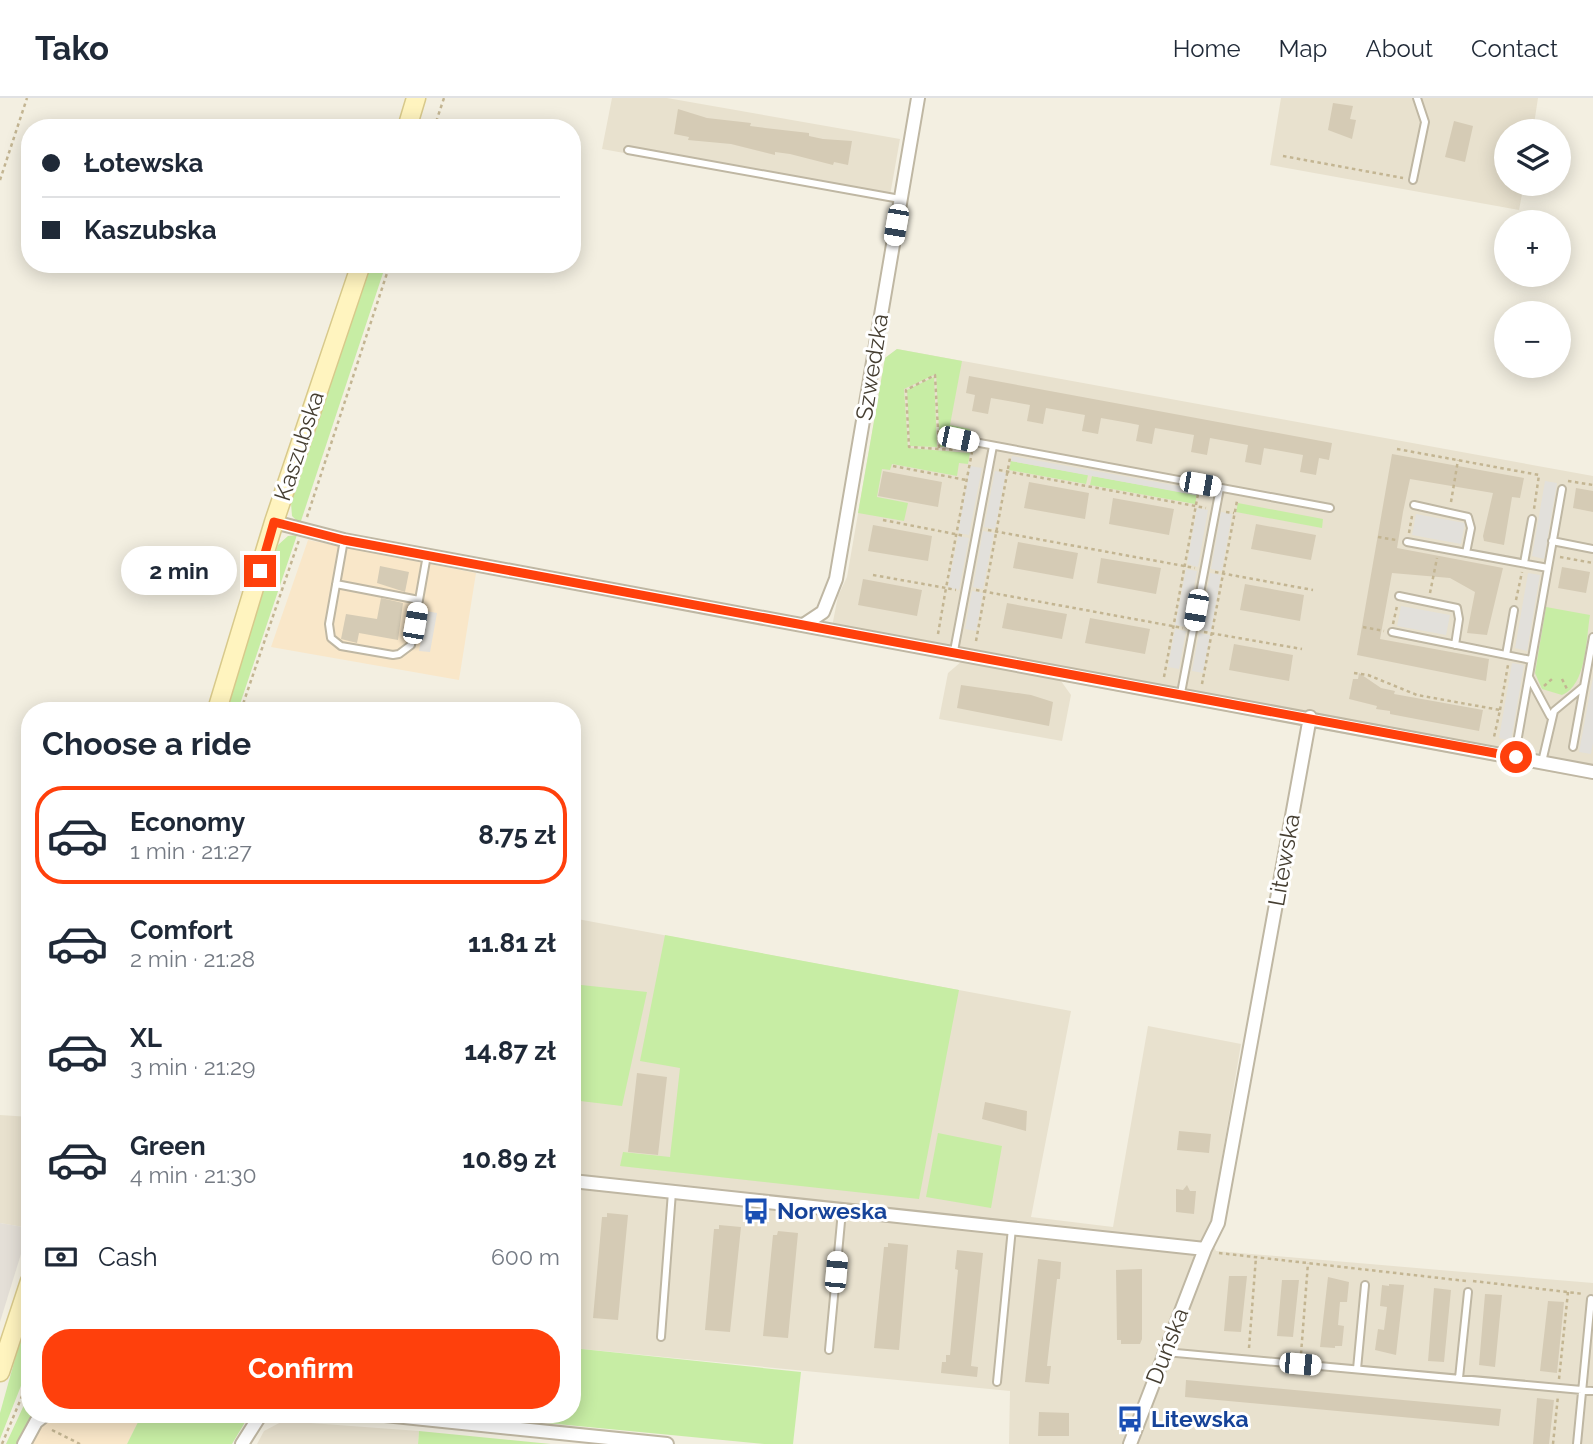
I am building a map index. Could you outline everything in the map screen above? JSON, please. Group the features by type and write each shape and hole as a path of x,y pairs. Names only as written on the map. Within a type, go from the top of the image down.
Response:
{"main road":[{"path":"410,119 416,98"},
{"name":"Kaszubska","path":"219,702 274,522 358,273"},
{"path":"0,1372 21,1309"}],"street":[{"name":"Szwedzka","path":"805,624 823,612 836,579 918,98"},
{"path":"274,522 344,540 1181,693 1593,772"},
{"name":"Litewska","path":"1208,1250 1218,1223 1310,718"},
{"path":"581,1182 1208,1250"},
{"name":"Duńska","path":"1130,1444 1208,1250"},
{"path":"24,1444 35,1423"},
{"path":"242,1444 255,1423"},
{"path":"463,1423 667,1444"}],"lane":[{"path":"1413,180 1424,122 1417,98"},
{"path":"628,150 900,199"},
{"path":"958,439 1330,508"},
{"path":"954,651 993,446"},
{"path":"1181,693 1220,488"},
{"path":"1518,737 1562,489"},
{"path":"1414,505 1465,514 1471,522 1466,553"},
{"path":"1524,564 1532,519"},
{"path":"344,540 329,632 334,642 341,646 393,655 405,651 411,645 427,555"},
{"path":"1552,541 1593,548"},
{"path":"1407,542 1548,568"},
{"path":"336,584 419,600"},
{"path":"1399,596 1457,608 1460,619 1455,645"},
{"path":"1508,655 1514,610"},
{"path":"1392,632 1531,660"},
{"path":"1573,747 1584,686 1590,670 1593,637"},
{"path":"1528,676 1549,710 1542,762"},
{"path":"1550,718 1554,711 1584,686"},
{"path":"661,1337 672,1192"},
{"path":"829,1350 842,1209"},
{"path":"997,1382 1012,1228"},
{"path":"1357,1369 1365,1285"},
{"path":"1459,1378 1468,1292"},
{"path":"1577,1444 1592,1297"},
{"path":"1165,1352 1593,1391"}],"path":[{"path":"0,180 27,98"},
{"path":"437,119 444,98"},
{"path":"1283,156 1413,180"},
{"path":"244,702 387,273"},
{"path":"939,448 935,375 906,390 909,447 972,453"},
{"path":"938,634 974,442"},
{"path":"976,641 1011,449"},
{"path":"1398,449 1539,475 1532,519"},
{"path":"1449,512 1458,460"},
{"path":"893,466 967,480"},
{"path":"989,468 1216,510"},
{"path":"1562,489 1563,480 1593,485"},
{"path":"1164,677 1200,484"},
{"path":"1202,684 1238,491"},
{"path":"1378,537 1407,542 1414,505"},
{"path":"883,520 956,534"},
{"path":"996,531 1185,566"},
{"path":"1428,601 1439,548"},
{"path":"1550,555 1593,564"},
{"path":"1514,610 1524,564"},
{"path":"1223,573 1313,590"},
{"path":"873,575 946,588"},
{"path":"985,592 1193,630"},
{"path":"1363,627 1392,632 1399,596"},
{"path":"1212,634 1303,649"},
{"path":"1494,737 1508,655"},
{"path":"1354,673 1368,675 1417,695 1500,710"},
{"path":"1208,1250 1592,1297"},
{"path":"1248,1359 1256,1257"},
{"path":"1300,1364 1308,1263"},
{"path":"1553,1444 1567,1292"},
{"path":"2,1444 21,1399"},
{"path":"52,1430 80,1444"}],"shaded area":[{"path":"612,98 667,98 900,139 889,201 602,149"},
{"path":"1281,98 1538,98 1535,119 1494,119 1494,196 1522,196 1519,210 1270,165"},
{"path":"897,349 1593,476 1593,780 1061,681 1071,695 1062,741 939,719 948,673 962,661 830,637 838,596 847,577 885,358"},
{"path":"1012,456 1201,490 1200,496 1011,461"},
{"path":"970,466 982,468 969,535 958,533"},
{"path":"995,471 1006,473 995,529 984,527"},
{"path":"1545,481 1557,483 1544,559 1532,556"},
{"path":"1197,508 1208,510 1198,567 1187,564"},
{"path":"1221,512 1232,514 1222,571 1211,569"},
{"path":"1416,514 1465,523 1461,544 1412,535"},
{"path":"983,531 994,533 983,589 973,587"},
{"path":"958,536 969,538 959,590 948,587"},
{"path":"308,540 476,573 459,680 271,647"},
{"path":"1186,569 1197,571 1187,627 1175,625"},
{"path":"1210,573 1221,575 1211,632 1200,630"},
{"path":"1528,573 1540,575 1527,651 1515,648"},
{"path":"972,591 983,593 976,631 965,629"},
{"path":"1401,606 1450,615 1446,635 1397,626"},
{"path":"426,611 437,613 430,652 419,651"},
{"path":"1175,629 1186,631 1179,669 1168,667"},
{"path":"1199,633 1210,635 1203,673 1192,671"},
{"path":"1512,663 1524,665 1511,741 1499,738"},
{"path":"1593,677 1593,743 1591,754 1579,752"},
{"path":"581,920 1071,1011 1031,1217 1113,1227 1148,1026 1241,1044 1209,1235 1216,1251 1593,1283 1593,1444 1009,1444 1010,1391 581,1349"},
{"path":"0,1115 21,1116 21,1227 0,1223"},
{"path":"0,1223 21,1227 21,1254 0,1322"},
{"path":"40,1423 138,1423 127,1444 30,1444"},
{"path":"279,1423 310,1423 419,1431 418,1444 257,1444 264,1431"}],"green space":[{"path":"367,273 383,273 300,524 292,516 291,503"},
{"path":"897,349 962,361 950,425 970,429 969,434 955,432 952,447 940,447 936,374 904,389 908,448 970,453 968,464 959,463 957,476 892,464 890,470 882,469 877,497 908,503 904,521 858,513 885,358"},
{"path":"934,377 937,447 910,446 907,390"},
{"path":"1011,461 1088,475 1086,484 1009,470"},
{"path":"1092,476 1197,495 1195,504 1090,485"},
{"path":"1238,503 1323,519 1322,528 1236,512"},
{"path":"297,535 241,702 227,702 278,545 288,536"},
{"path":"1546,607 1590,615 1581,671 1570,690 1562,695 1542,689 1535,673"},
{"path":"665,935 959,990 919,1199 620,1166 623,1152 670,1157 680,1068 640,1061"},
{"path":"581,985 647,992 622,1106 581,1101"},
{"path":"938,1133 1002,1146 991,1208 926,1197"},
{"path":"21,1337 21,1386 0,1439 0,1413"},
{"path":"581,1349 801,1372 793,1444 764,1444 546,1423 581,1423"},
{"path":"21,1412 21,1423 31,1423 18,1444 6,1444"},
{"path":"138,1423 245,1423 232,1444 127,1444"},
{"path":"419,1431 551,1444 418,1444"}],"building":[{"path":"1333,103 1353,106 1350,119 1356,120 1352,139 1328,130"},
{"path":"678,109 707,118 751,123 750,126 809,133 809,136 823,139 852,141 848,165 834,162 833,165 790,154 775,152 775,155 731,144 688,140 689,137 674,134"},
{"path":"1454,121 1473,126 1465,162 1445,157"},
{"path":"969,376 1332,443 1329,460 1319,458 1316,475 1300,472 1303,455 1264,448 1261,465 1245,462 1248,445 1210,438 1207,455 1191,452 1194,435 1155,428 1152,444 1136,441 1139,425 1101,418 1098,434 1082,431 1085,415 1046,408 1043,424 1027,421 1030,405 991,398 988,414 972,411 975,395 966,393"},
{"path":"1392,454 1524,478 1520,498 1512,497 1504,545 1484,541 1493,493 1410,479 1403,512 1397,548 1503,568 1487,635 1467,633 1475,592 1450,578 1392,573 1380,639 1489,659 1486,681 1357,655"},
{"path":"883,471 942,482 938,507 878,496"},
{"path":"1029,482 1089,493 1085,519 1024,508"},
{"path":"1576,488 1593,491 1593,512 1573,508"},
{"path":"1113,498 1174,509 1169,535 1109,524"},
{"path":"1256,524 1316,535 1311,560 1251,549"},
{"path":"873,525 932,536 928,561 868,551"},
{"path":"1018,542 1078,553 1073,579 1013,568"},
{"path":"1101,558 1161,568 1156,594 1097,583"},
{"path":"380,566 409,572 405,592 377,583"},
{"path":"1562,567 1590,572 1586,593 1558,588"},
{"path":"863,579 922,590 917,616 858,605"},
{"path":"1245,584 1304,595 1300,621 1240,610"},
{"path":"381,598 403,603 398,640 359,633 357,643 341,639 346,614 377,619"},
{"path":"1007,603 1067,614 1062,639 1002,628"},
{"path":"1090,618 1150,629 1145,654 1085,643"},
{"path":"1234,644 1293,655 1289,681 1229,670"},
{"path":"1359,673 1381,688 1395,691 1394,694 1483,710 1479,731 1390,714 1390,711 1376,709 1377,706 1349,699 1353,679 1358,679"},
{"path":"961,685 1031,695 1053,702 1049,726 957,708"},
{"path":"637,1073 667,1077 658,1155 628,1152"},
{"path":"985,1102 1027,1111 1026,1131 982,1119"},
{"path":"1179,1131 1211,1134 1209,1153 1177,1150"},
{"path":"1187,1185 1190,1191 1196,1191 1194,1214 1176,1212 1176,1189 1183,1190"},
{"path":"607,1213 628,1215 618,1320 593,1318 602,1217 607,1217"},
{"path":"719,1225 741,1227 730,1332 705,1330 714,1229 719,1229"},
{"path":"778,1231 798,1233 788,1338 763,1336 773,1235 777,1235"},
{"path":"888,1243 908,1245 899,1350 874,1348 884,1247 888,1247"},
{"path":"957,1250 983,1253 971,1366 978,1367 977,1377 941,1373 942,1362 946,1362 946,1355 950,1355 958,1270 955,1269"},
{"path":"1038,1259 1061,1262 1047,1366 1051,1366 1049,1384 1025,1382"},
{"path":"1142,1269 1142,1339 1140,1344 1121,1344 1121,1340 1117,1340 1116,1270"},
{"path":"1229,1276 1247,1276 1241,1332 1224,1331"},
{"path":"1328,1277 1349,1282 1347,1302 1340,1302 1338,1325 1344,1326 1342,1346 1335,1348 1320,1347"},
{"path":"1282,1280 1299,1280 1293,1337 1277,1336"},
{"path":"1382,1285 1404,1285 1396,1355 1375,1350 1378,1329 1384,1330 1387,1307 1380,1306"},
{"path":"1434,1288 1451,1290 1444,1362 1428,1361"},
{"path":"1485,1294 1502,1295 1495,1367 1479,1365"},
{"path":"1548,1301 1564,1302 1557,1373 1540,1371"},
{"path":"1186,1380 1501,1409 1499,1426 1185,1397"},
{"path":"1537,1398 1554,1400 1549,1444 1533,1444"},
{"path":"1039,1412 1069,1413 1069,1436 1038,1436"}],"place":[{"name":"Norweska","path":"756,1211"},
{"name":"Litewska","path":"1130,1419"}],"route":[{"path":"260,571 274,522 344,540 1516,757"}]}
